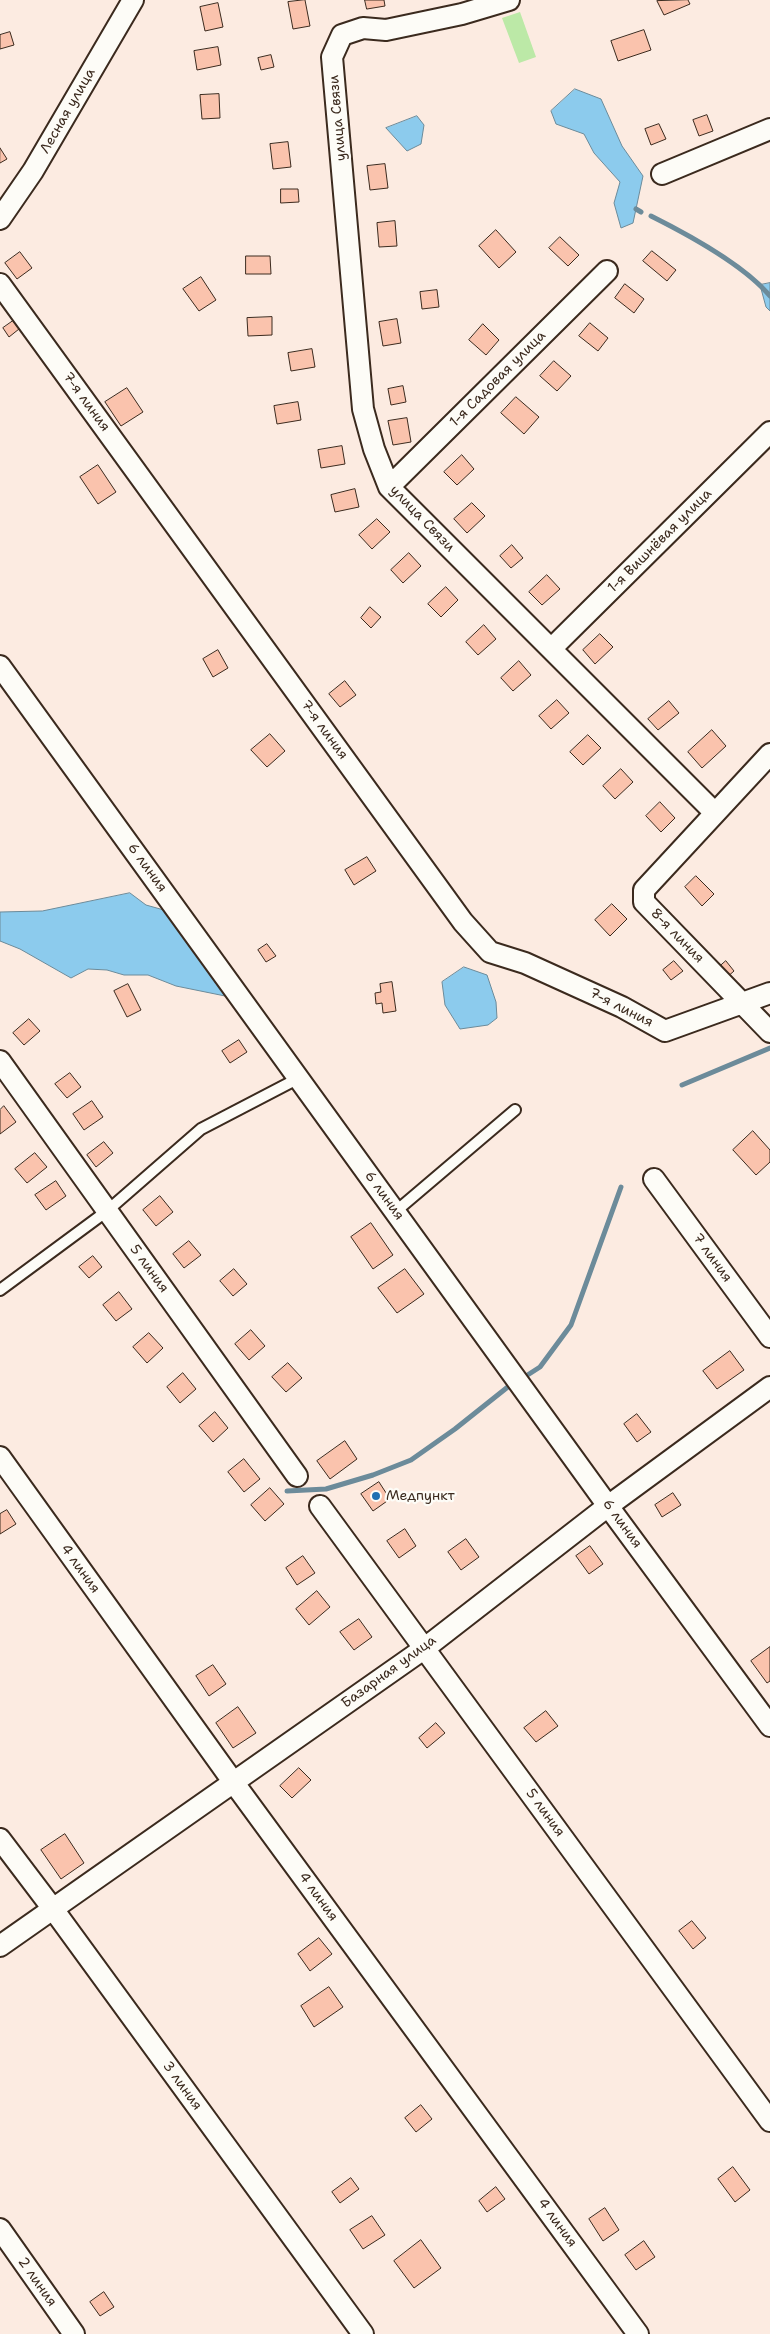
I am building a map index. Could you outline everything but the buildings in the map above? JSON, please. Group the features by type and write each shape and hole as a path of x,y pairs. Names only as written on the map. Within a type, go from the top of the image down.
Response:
{"street":[{"name":"Лесная улица","path":"0,219 33,171 133,0"},
{"name":"улица Связи","path":"509,0 462,14 386,30 363,28 342,35 332,56 363,409 374,449 389,487 714,812"},
{"path":"662,174 770,129"},
{"name":"1-я Садовая улица","path":"389,487 607,270"},
{"name":"7-я линия","path":"0,284 464,922 490,952 525,962 622,1007 665,1031 770,993"},
{"name":"1-я Вишнёвая улица","path":"551,649 770,432"},
{"name":"6 линия","path":"0,666 608,1506 770,1726"},
{"name":"8-я линия","path":"770,754 714,812 644,890 644,902 770,1032"},
{"name":"5 линия","path":"0,1061 297,1476"},
{"name":"7 линия","path":"654,1179 770,1337"},
{"name":"Базарная улица","path":"0,1946 425,1648 608,1506 770,1387"},
{"name":"4 линия","path":"0,1458 234,1783 638,2334"},
{"name":"5 линия","path":"320,1506 770,2121"},
{"name":"3 линия","path":"0,1839 363,2334"},
{"name":"2 линия","path":"0,2229 74,2334"}],"lane":[{"path":"0,1290 107,1211 201,1129 299,1078"},
{"path":"395,1212 515,1110"}],"green space":[{"path":"520,12 536,57 519,63 502,18"}],"water":[{"path":"575,89 601,99 622,146 643,176 633,223 621,228 614,203 620,182 594,153 584,134 556,124 551,111"},
{"path":"417,116 424,125 421,144 407,151 386,128"},
{"path":"770,283 770,311 766,307 760,285"},
{"path":"130,893 146,905 178,914 230,997 176,986 148,975 124,975 107,970 88,969 71,978 20,949 0,941 0,912 42,911"},
{"path":"464,967 487,975 496,1002 497,1018 488,1025 460,1029 445,1005 442,982"}],"waterway":[{"path":"636,209 641,212"},
{"path":"651,216 714,251 746,273 770,296"},
{"path":"682,1085 770,1048"},
{"path":"526,1376 540,1367 571,1325 621,1187"},
{"path":"287,1491 326,1489 373,1475 411,1460 455,1429 509,1386"}],"place":[{"name":"Медпункт","path":"376,1496"}]}
